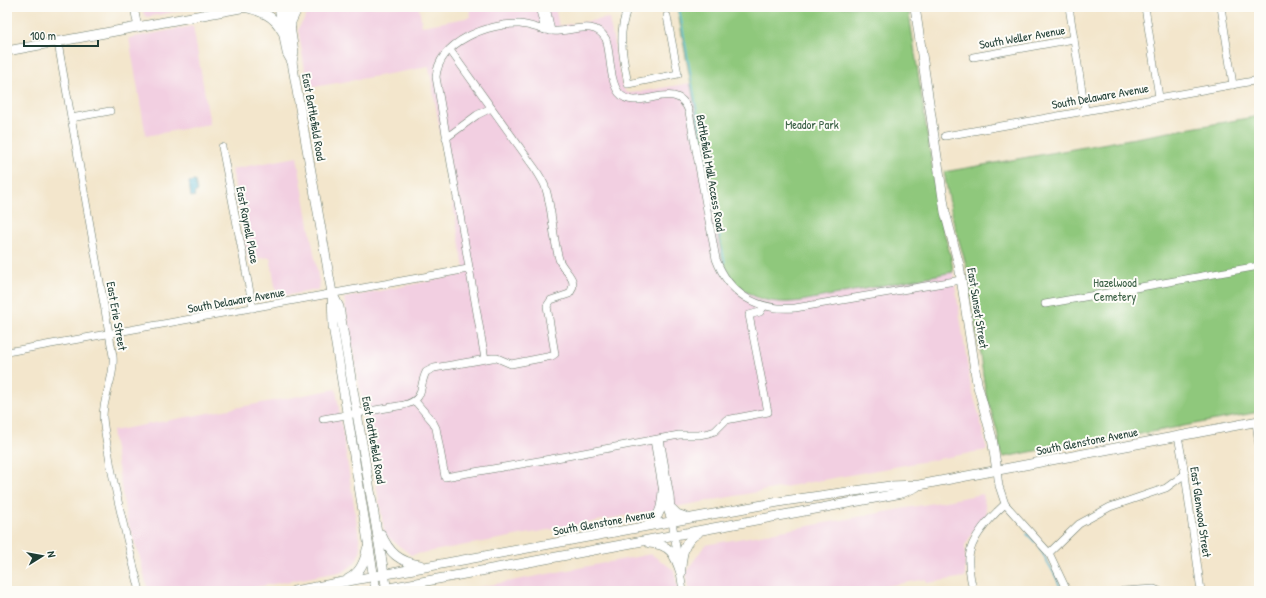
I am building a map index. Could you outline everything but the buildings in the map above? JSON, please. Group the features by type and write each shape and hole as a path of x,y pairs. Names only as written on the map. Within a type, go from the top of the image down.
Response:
{"main road":[{"path":"7,51 58,43 245,7 271,16 288,34 291,22 298,7"},
{"name":"East Battlefield Road","path":"279,7 294,52 292,62 332,294 333,326 376,525 387,590"},
{"name":"East Battlefield Road","path":"287,7 288,34"},
{"name":"East Sunset Street","path":"914,7 945,212 961,280 977,383 992,438 997,471"},
{"name":"East Battlefield Road","path":"353,414 375,591"},
{"name":"South Glenstone Avenue","path":"294,591 784,501 890,486 919,486 1257,421"},
{"name":"South Glenstone Avenue","path":"375,591 387,590 414,583 902,493 919,486"},
{"path":"644,526 653,522 658,516 663,491"},
{"path":"672,510 680,516 688,518"},
{"path":"376,525 386,546 397,558 408,563 430,566"},
{"path":"681,573 682,557 686,545 692,536 702,531"},
{"path":"339,583 351,577 361,568 366,556 368,541"},
{"path":"633,543 655,543 668,548 674,554 681,573"},
{"path":"402,591 414,583"}],"street":[{"path":"134,7 138,28"},
{"path":"529,25 537,20 542,7"},
{"path":"542,7 548,30"},
{"path":"628,7 622,26 621,39 628,84 678,74 667,16"},
{"path":"1069,7 1085,110"},
{"path":"1145,7 1159,97"},
{"path":"1221,7 1233,85"},
{"name":"Battlefield Mall Access Road","path":"485,359 468,269 436,77 438,66 450,50 470,35 487,28 509,24 529,25 548,30 585,27 596,30 602,33 606,39 614,82 618,91 623,96 636,100 672,95 679,98 686,104 690,112 717,261 723,275 734,289 748,299 764,306 780,309 802,308 961,280"},
{"name":"South Weller Avenue","path":"973,57 1074,39"},
{"name":"East Erie Street","path":"58,43 110,334 113,368 112,380 104,406 104,423 119,510 140,591"},
{"path":"324,419 414,401 420,394 425,375 428,370 434,368 497,358 511,364 554,355 555,350 547,306 551,300 569,294 572,289 572,285 570,276 558,258 544,184 536,170 450,50"},
{"name":"South Delaware Avenue","path":"945,136 1259,80"},
{"path":"446,138 478,115 492,108"},
{"path":"71,118 110,111"},
{"name":"East Raynell Place","path":"222,147 253,308"},
{"path":"1045,304 1259,266"},
{"name":"South Delaware Avenue","path":"7,352 468,269"},
{"path":"414,401 433,422 436,428 445,477 679,435 699,435 709,433 715,431 726,420 768,412 749,315 762,311 764,306"},
{"path":"1257,421 1259,445"},
{"name":"East Glenwood Street","path":"1178,436 1185,474 1201,591"},
{"path":"657,440 663,491 668,512 672,521"},
{"path":"657,440 672,510 672,521 683,591"},
{"name":"East Sunset Street","path":"997,471 999,486 1005,504 1049,553 1067,591"},
{"path":"1049,553 1079,524 1110,507 1166,488 1185,474"},
{"path":"973,591 969,557 972,543 988,520 1005,504"},
{"path":"1124,591 1154,589 1159,591"}],"shaded area":[{"path":"142,7 201,7 147,17 144,15"},
{"path":"312,7 419,7 422,26 471,17 469,7 555,7 559,26 609,18 622,85 626,92 638,92 691,83 722,258 727,271 736,282 756,297 763,300 783,303 801,301 953,272 971,388 987,450 411,555 385,535 344,298 465,274 429,67 308,88 298,29"},
{"path":"193,26 210,124 146,136 129,38"},
{"path":"297,157 320,287 317,290 277,297 270,257 248,260 232,169"},
{"path":"336,389 361,550 355,563 345,571 235,591 148,591 139,555 126,517 112,431"},
{"path":"983,494 987,515 975,529 965,545 965,577 927,583 926,579 859,591 689,591 686,572 705,545"},
{"path":"651,554 674,570 678,591 459,591"}],"green space":[{"name":"Meador Park","path":"677,7 908,7 940,218 951,257 953,272 801,301 788,302 775,302 752,295 734,281 727,271 722,258"},
{"name":"Hazelwood Cemetery","path":"1259,116 1259,412 1071,447 1056,447 1004,457 1001,455 997,430 986,395 967,268 953,220 944,172"}],"water":[{"path":"195,181 197,192 194,193 195,196 191,197 189,182"}],"waterway":[{"path":"679,7 713,204 725,263"},
{"path":"1027,534 1035,542"},
{"path":"1039,547 1062,591"}]}
